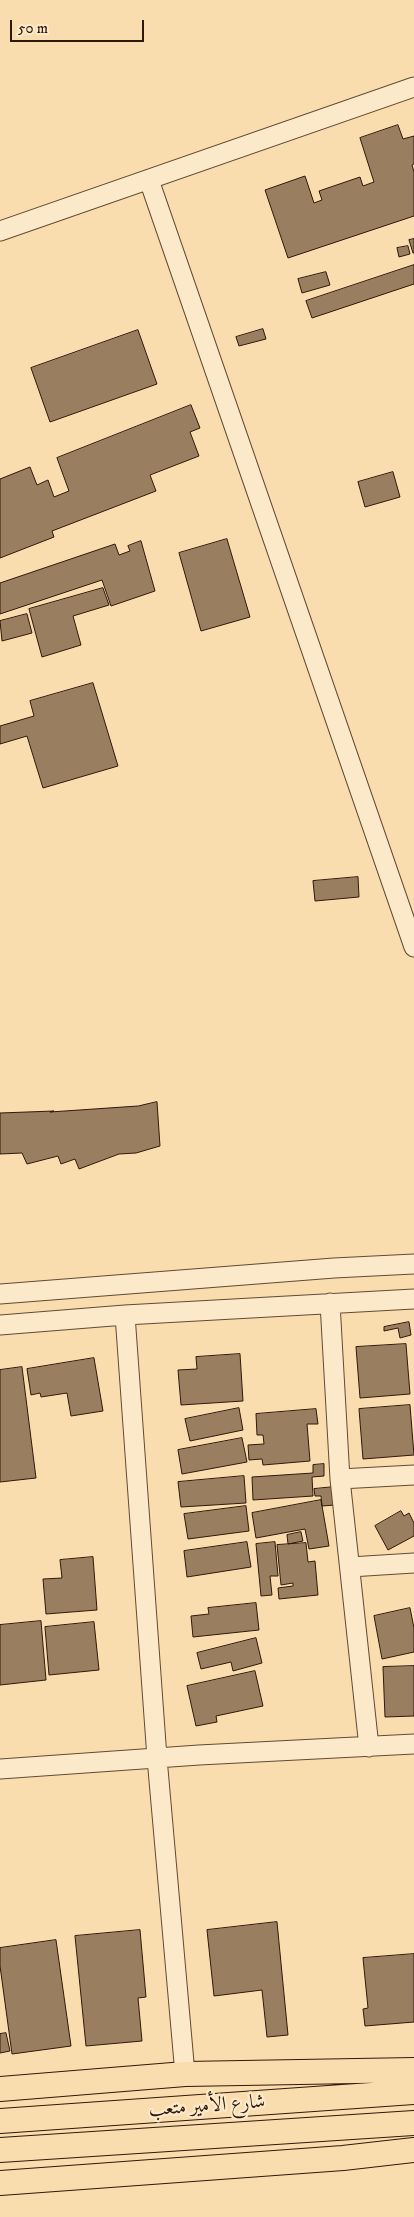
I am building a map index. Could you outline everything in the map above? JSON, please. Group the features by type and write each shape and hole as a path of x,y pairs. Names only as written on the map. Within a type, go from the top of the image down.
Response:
{"main road":[{"path":"0,2089 185,2074 414,2070"},
{"name":"شارع الأمير متعب","path":"0,2121 414,2092"},
{"name":"شارع الأمير متعب","path":"0,2150 84,2143 414,2123"},
{"path":"0,2184 343,2158 414,2150"},
{"path":"0,2191 138,2173"}],"street":[{"path":"0,231 414,87"},
{"path":"149,180 414,947"},
{"path":"0,1294 334,1268 414,1264"},
{"path":"0,1325 125,1315 414,1299"},
{"path":"330,1303 340,1479 369,1746"},
{"path":"125,1315 158,1758 185,2074"},
{"path":"340,1479 414,1475"},
{"path":"350,1567 414,1563"},
{"path":"0,1769 414,1744"}],"building":[{"path":"398,125 403,139 414,136 414,164 412,165 414,172 414,216 288,258 265,190 305,176 314,203 322,200 319,191 360,177 363,186 374,182 360,138"},
{"path":"414,239 414,253 413,253 409,240"},
{"path":"408,246 410,254 399,257 397,248"},
{"path":"414,265 414,284 312,318 306,301"},
{"path":"326,272 330,285 302,293 298,279"},
{"path":"263,329 266,339 239,346 236,337"},
{"path":"138,330 157,384 50,422 31,368"},
{"path":"191,405 200,428 190,432 199,456 150,475 156,491 52,531 54,537 0,558 0,479 30,467 37,485 48,480 54,497 69,491 57,458"},
{"path":"393,472 400,497 365,507 358,482"},
{"path":"227,539 250,617 201,631 179,553"},
{"path":"141,541 155,591 111,606 102,580 0,614 0,583 115,544 119,555 130,551 128,546"},
{"path":"103,588 109,605 73,616 81,645 42,657 29,609"},
{"path":"27,614 32,633 2,641 0,621"},
{"path":"93,683 118,766 43,788 27,736 0,744 0,726 34,716 30,701"},
{"path":"358,877 359,897 315,901 313,881"},
{"path":"157,1102 160,1146 136,1153 119,1154 79,1169 75,1159 61,1164 58,1156 27,1164 22,1153 0,1154 0,1113 54,1111 50,1112 138,1106"},
{"path":"409,1322 411,1335 400,1338 398,1328 384,1331 384,1327"},
{"path":"406,1344 410,1394 360,1398 356,1347"},
{"path":"240,1354 243,1401 181,1405 178,1370 197,1369 196,1357"},
{"path":"94,1358 103,1411 71,1416 67,1393 41,1397 40,1393 31,1395 27,1369"},
{"path":"22,1367 36,1478 0,1482 0,1370"},
{"path":"410,1405 414,1455 363,1459 359,1409"},
{"path":"239,1408 243,1430 190,1441 185,1419"},
{"path":"316,1409 318,1424 307,1424 310,1461 263,1465 262,1459 249,1460 248,1445 264,1444 263,1435 257,1435 256,1414"},
{"path":"242,1438 247,1462 182,1474 178,1450"},
{"path":"324,1464 324,1476 312,1477 313,1496 253,1500 252,1477 313,1473 313,1465"},
{"path":"244,1476 246,1503 181,1507 178,1482"},
{"path":"334,1487 335,1505 322,1506 321,1496 315,1496 314,1489"},
{"path":"321,1500 329,1546 309,1549 305,1529 256,1538 252,1513"},
{"path":"246,1506 249,1531 188,1539 184,1514"},
{"path":"401,1511 404,1516 409,1513 414,1523 414,1536 388,1550 375,1526"},
{"path":"301,1532 303,1541 288,1544 287,1535"},
{"path":"247,1542 251,1567 187,1577 184,1551"},
{"path":"275,1542 278,1576 270,1576 272,1595 261,1596 256,1544"},
{"path":"306,1543 308,1562 315,1561 318,1595 279,1599 278,1588 293,1586 293,1583 281,1585 277,1545"},
{"path":"93,1557 97,1610 46,1614 43,1579 62,1578 60,1560"},
{"path":"256,1603 259,1630 193,1637 191,1616 209,1614 208,1608"},
{"path":"410,1608 414,1628 414,1652 382,1659 374,1616"},
{"path":"41,1621 46,1680 0,1685 0,1625"},
{"path":"94,1622 99,1670 49,1675 45,1627"},
{"path":"256,1638 262,1663 233,1671 231,1662 201,1669 197,1653"},
{"path":"414,1666 414,1716 385,1717 383,1667"},
{"path":"255,1671 263,1706 216,1716 217,1722 196,1726 187,1686"},
{"path":"277,1922 288,2035 267,2037 262,1990 214,1996 207,1930"},
{"path":"140,1930 146,1997 138,1998 142,2041 86,2046 75,1936"},
{"path":"56,1940 71,2046 12,2054 0,1966 0,1948"},
{"path":"414,1954 414,2022 365,2026 363,2009 368,2008 363,1958"},
{"path":"6,2033 10,2051 0,2053 0,2034"}]}
